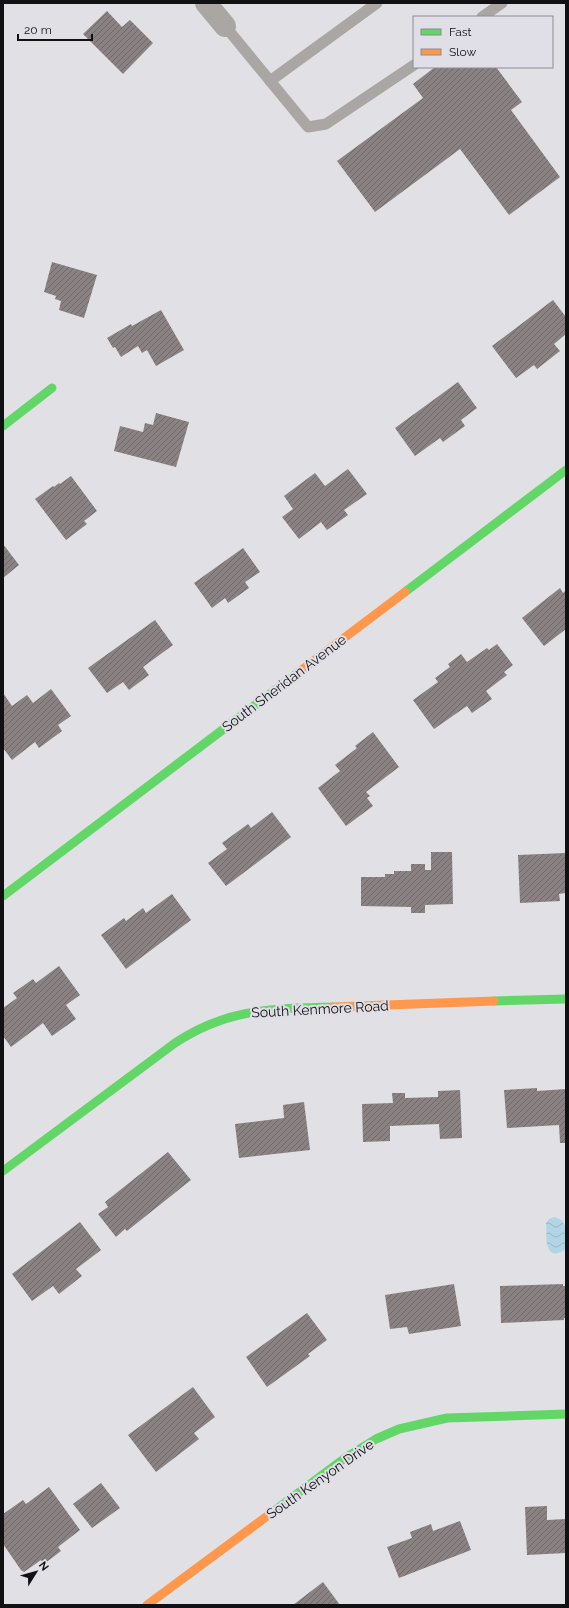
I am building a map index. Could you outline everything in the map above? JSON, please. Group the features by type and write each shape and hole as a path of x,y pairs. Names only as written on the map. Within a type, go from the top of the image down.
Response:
{"street":[{"path":"206,3 225,26"},
{"path":"3,426 52,388"},
{"name":"South Sheridan Avenue","path":"3,896 566,470"},
{"name":"South Kenmore Road","path":"3,1171 182,1038 221,1018 240,1013 272,1009 566,999"},
{"name":"South Kenyon Drive","path":"147,1605 345,1458 376,1439 410,1426 446,1418 566,1414"}],"lane":[{"path":"270,81 376,3"},
{"path":"483,16 502,3"},
{"path":"225,26 308,127 326,124 413,66"}],"water":[{"path":"554,1217 562,1220 566,1228 566,1248 562,1252 556,1254 549,1250 546,1238 546,1223 549,1219"}],"building":[{"path":"107,11 122,27 130,20 153,43 123,74 83,34"},
{"path":"434,68 497,68 522,102 511,110 560,177 509,215 460,149 375,212 337,161 423,98 413,84"},
{"path":"52,262 97,275 84,318 59,310 61,301 55,299 56,296 44,292"},
{"path":"553,300 566,317 566,334 554,344 560,351 537,369 534,365 516,378 492,346"},
{"path":"161,310 184,350 156,366 147,350 142,353 138,346 121,357 107,338 131,324 132,326"},
{"path":"458,382 477,408 461,420 465,426 443,442 440,438 415,456 395,428"},
{"path":"156,413 189,422 176,467 114,451 120,426 143,432 145,423 153,425"},
{"path":"348,469 367,494 344,510 348,515 327,530 321,522 299,539 282,517 293,509 284,496 315,473 325,486"},
{"path":"71,476 97,511 84,521 87,524 66,540 35,499 53,486 54,487 59,483 60,484"},
{"path":"3,544 19,565 3,578"},
{"path":"243,548 260,572 245,582 249,588 228,603 225,598 212,608 194,583"},
{"path":"560,588 563,593 566,590 566,629 544,646 522,618"},
{"path":"155,620 173,645 143,667 149,675 129,690 123,682 107,693 88,668"},
{"path":"497,644 513,665 504,672 507,675 486,691 492,699 472,713 467,706 434,729 413,700 438,682 435,678 450,667 448,664 461,654 467,662 487,648 489,650"},
{"path":"51,689 71,716 58,725 62,731 39,748 35,742 12,760 3,748 3,693 12,706 27,695 33,703"},
{"path":"373,732 399,767 366,792 370,796 367,798 373,806 346,826 318,788 340,771 335,765 357,748 355,746"},
{"path":"272,812 291,837 226,886 208,863 227,849 222,843 248,824 251,828"},
{"path":"431,852 452,852 453,904 425,905 425,913 411,913 411,907 361,906 361,877 385,877 385,874 394,874 394,871 411,871 411,864 425,864 425,870 431,870"},
{"path":"566,853 566,893 559,894 560,901 520,903 518,855"},
{"path":"172,894 191,920 126,969 101,935 124,918 126,921 143,908 146,913"},
{"path":"59,966 80,995 66,1005 76,1019 52,1036 43,1023 11,1047 3,1036 3,1008 17,998 13,993 33,979 36,983"},
{"path":"537,1088 537,1091 566,1089 566,1143 560,1143 559,1125 507,1128 504,1090"},
{"path":"460,1090 462,1138 440,1139 439,1124 390,1126 390,1141 363,1142 362,1104 393,1103 392,1093 405,1093 405,1098 438,1097 438,1091"},
{"path":"304,1102 310,1150 239,1158 235,1124 284,1118 283,1105"},
{"path":"168,1152 191,1180 127,1231 125,1229 116,1237 98,1214 108,1207 105,1202"},
{"path":"80,1222 101,1250 76,1269 82,1276 59,1294 53,1286 32,1301 12,1274"},
{"path":"454,1284 461,1326 409,1334 407,1327 390,1329 385,1295"},
{"path":"563,1284 563,1286 566,1286 566,1318 564,1318 564,1320 501,1323 500,1286"},
{"path":"307,1313 327,1340 308,1354 310,1356 267,1387 246,1357"},
{"path":"193,1387 215,1417 194,1433 199,1439 156,1472 128,1435"},
{"path":"101,1483 120,1508 92,1528 73,1504"},
{"path":"49,1487 80,1530 58,1547 61,1551 44,1564 41,1560 24,1572 3,1544 3,1514 23,1500 26,1504"},
{"path":"547,1506 547,1520 566,1519 566,1553 527,1555 525,1507"},
{"path":"460,1521 471,1550 399,1578 387,1547 412,1538 410,1532 431,1524 433,1531"},
{"path":"323,1582 340,1605 293,1605"}],"traffic: fast":[{"path":"3,426 52,388"},
{"path":"405,592 566,470"},
{"path":"3,896 295,675"},
{"path":"494,1001 566,999"},
{"path":"3,1171 175,1043 195,1031 213,1023 251,1013 270,1010 333,1007"},
{"path":"274,1511 345,1458 376,1439 399,1429 447,1418 566,1414"}],"traffic: slow":[{"path":"295,675 405,592"},
{"path":"333,1007 494,1001"},
{"path":"147,1605 274,1511"}]}
